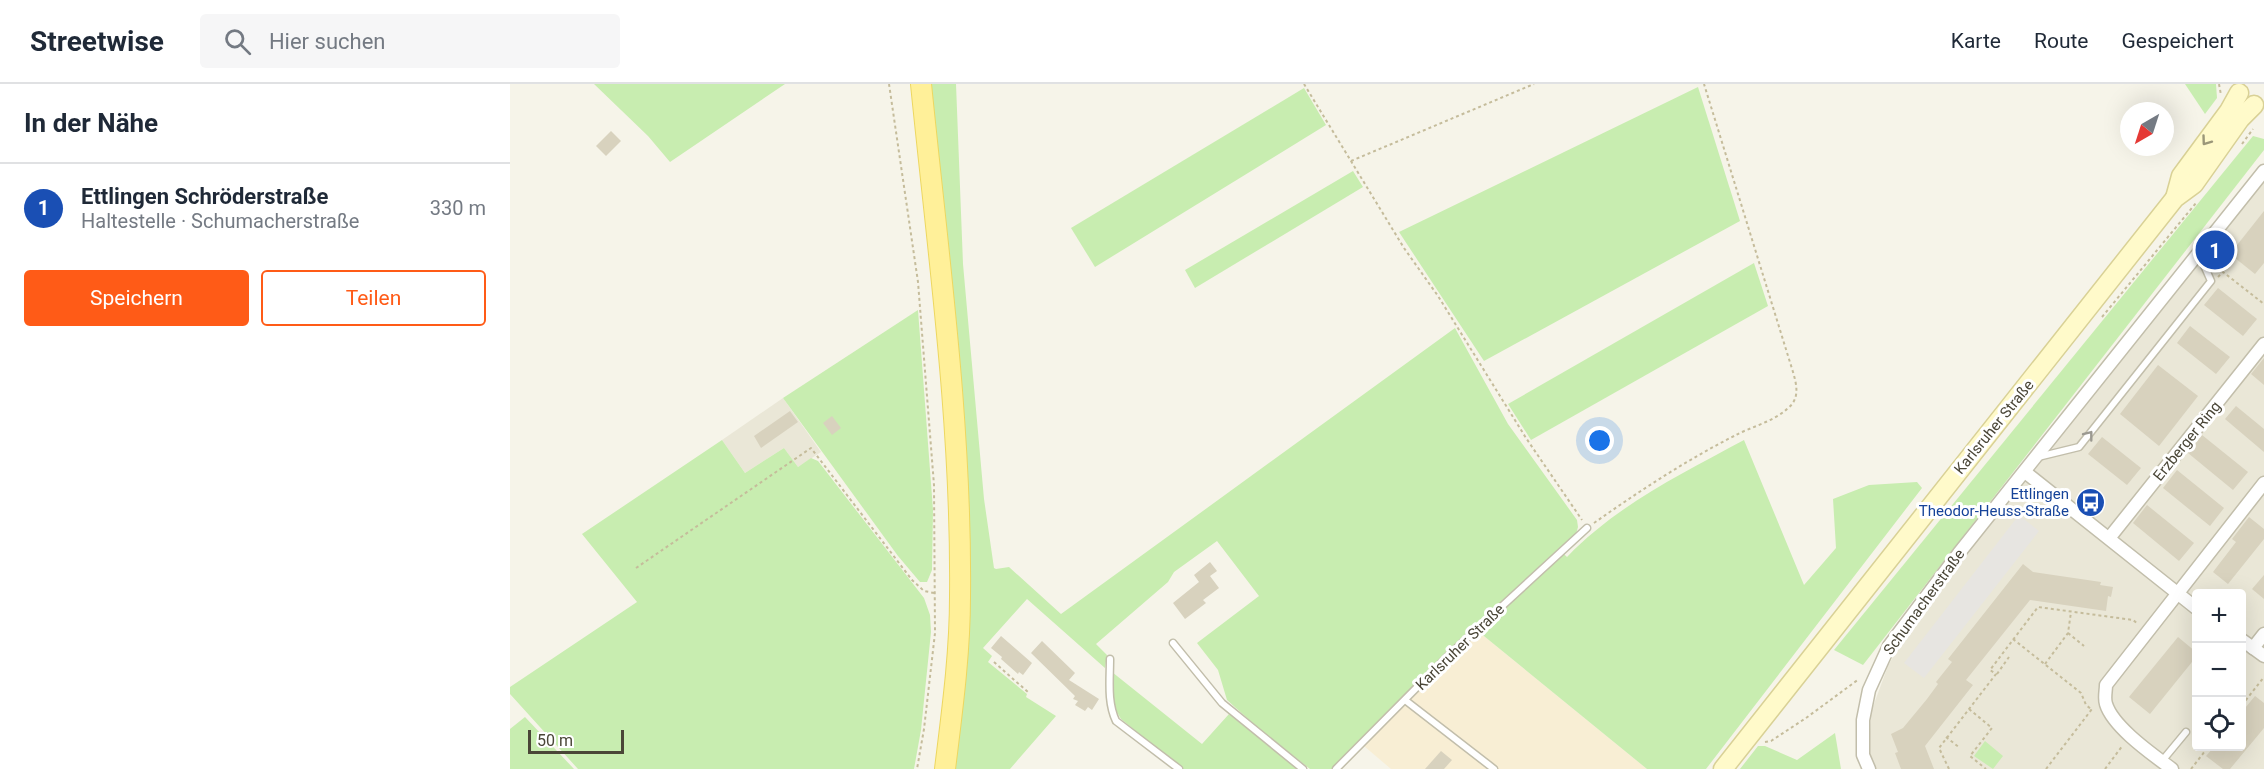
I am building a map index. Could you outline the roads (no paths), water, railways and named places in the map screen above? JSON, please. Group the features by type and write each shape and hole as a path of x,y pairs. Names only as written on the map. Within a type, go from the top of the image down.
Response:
{"main road":[{"path":"921,84 948,355 958,484 960,598 953,705 945,769"},
{"path":"2238,89 2246,101 2259,104"},
{"name":"Karlsruher Straße","path":"2175,198 2181,176 2238,89"},
{"name":"Karlsruher Straße","path":"1723,769 2175,198 2194,184 2240,119 2259,104"}],"street":[{"name":"Schumacherstraße","path":"1869,769 1863,755 1863,720 1873,682 1889,646 1959,552 2264,171"},
{"name":"Erzberger Ring","path":"2110,537 2264,344"},
{"path":"2025,472 2110,537 2192,605"},
{"path":"2167,765 2131,736 2111,716 2105,701 2106,685 2264,483"},
{"path":"2253,648 2264,634"},
{"path":"2246,643 2264,656"}],"lane":[{"path":"2037,457 2079,447 2211,281 2199,253"},
{"name":"Karlsruher Straße","path":"1336,769 1450,654 1587,528"},
{"path":"1173,643 1222,703 1303,769"},
{"path":"1110,659 1110,704 1116,721 1179,769"},
{"path":"1405,700 1494,769"},
{"path":"2167,765 2186,732"}],"place":[{"name":"Ettlingen Schröderstraße","path":"2215,250"},
{"name":"Ettlingen Theodor-Heuss-Straße","path":"2090,503"}]}
